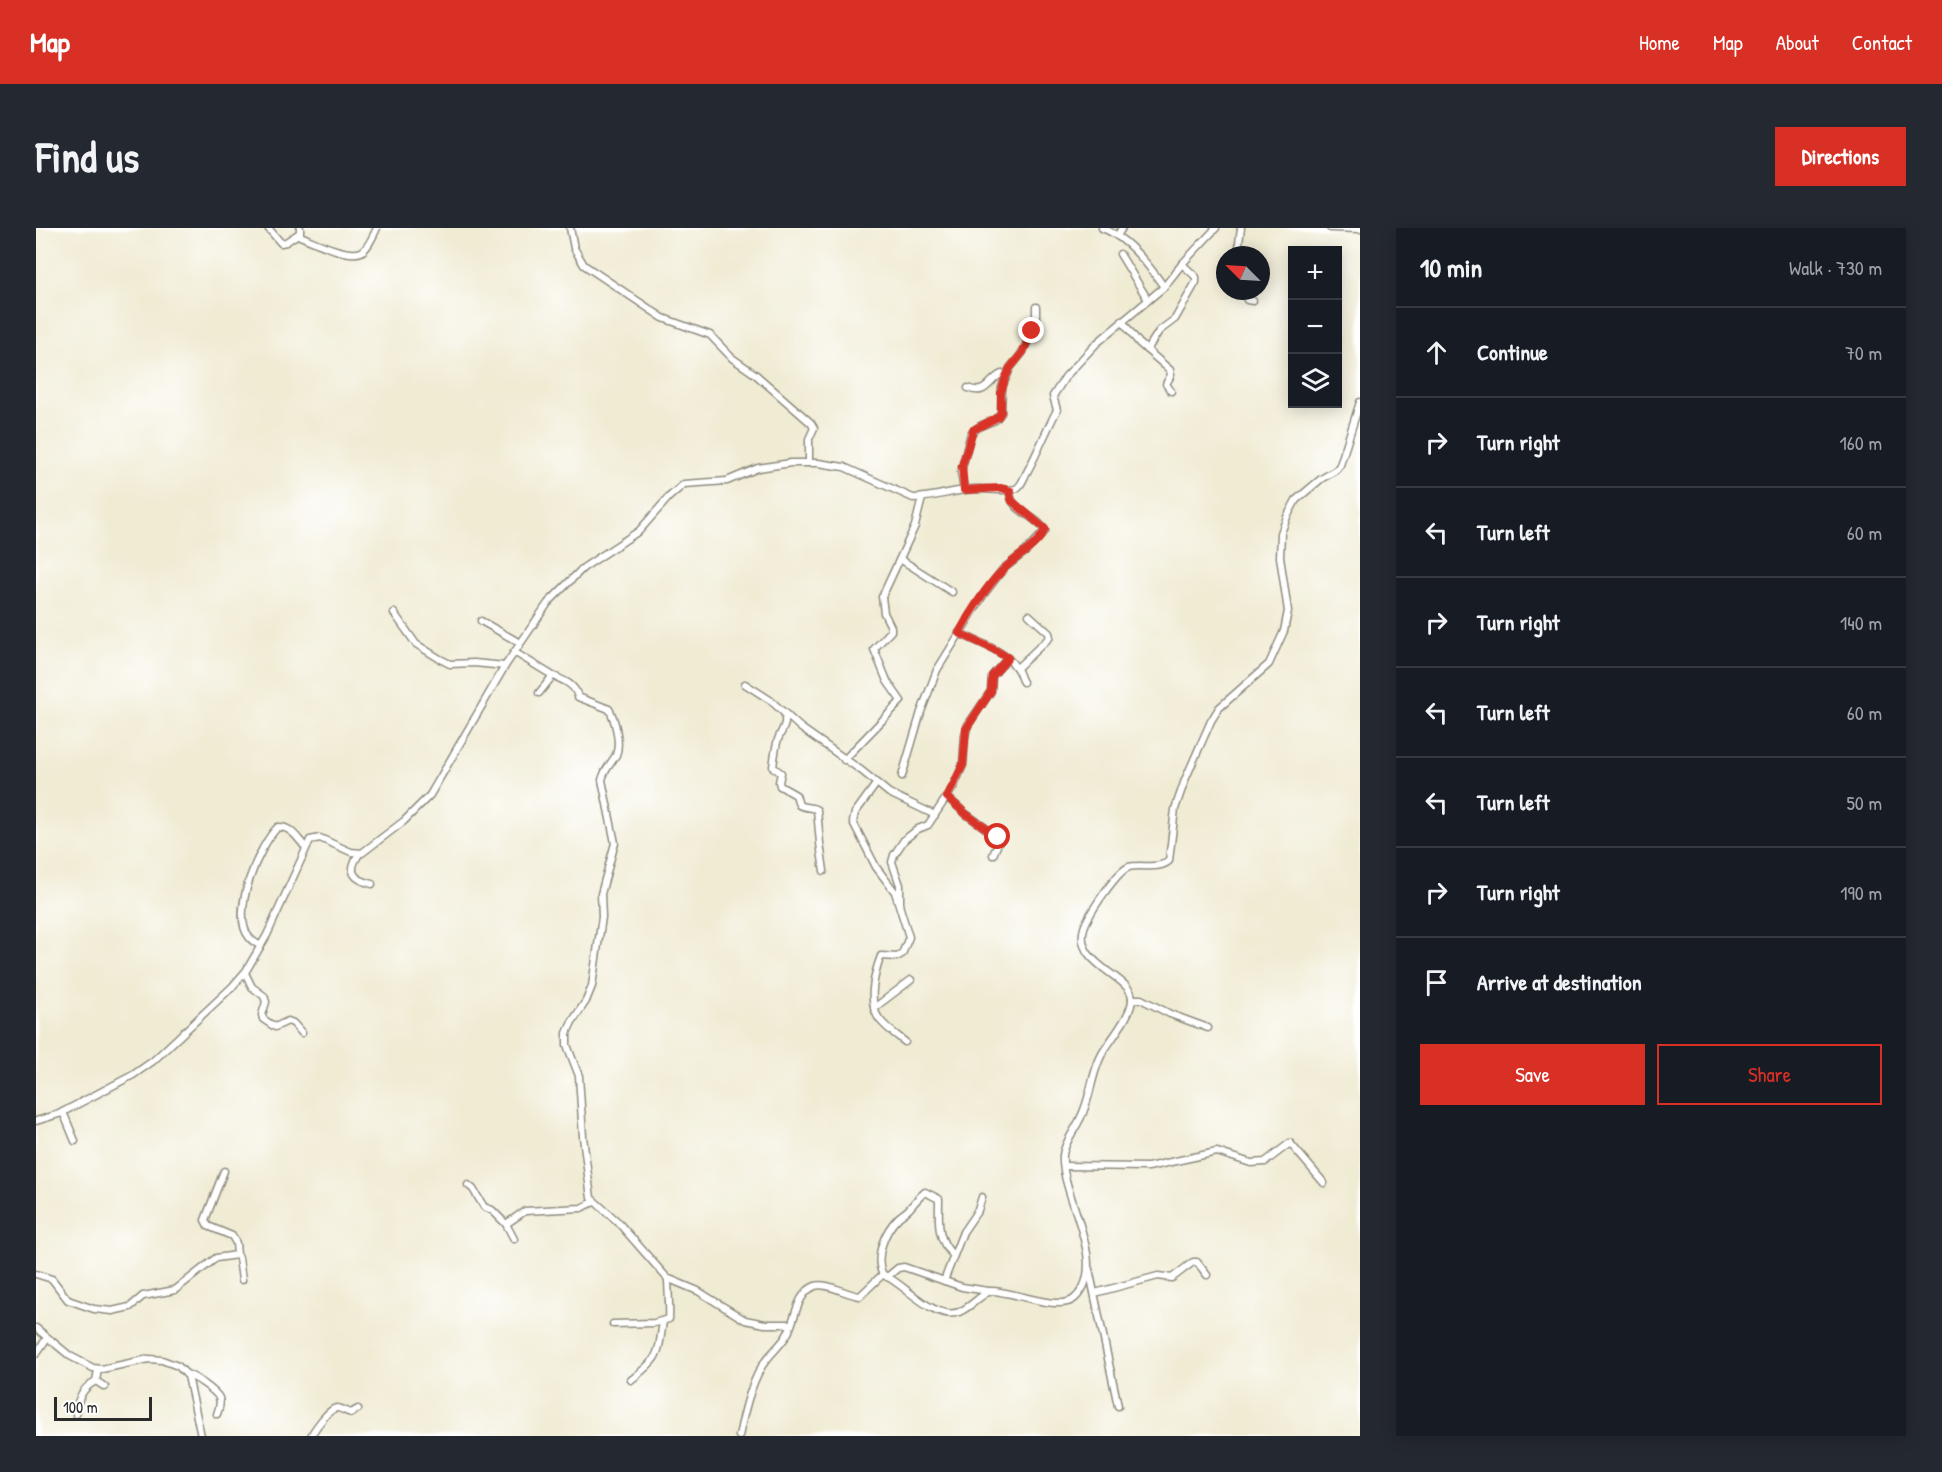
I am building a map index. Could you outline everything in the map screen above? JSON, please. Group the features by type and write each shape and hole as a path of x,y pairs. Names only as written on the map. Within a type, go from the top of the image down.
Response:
{"street":[{"path":"268,228 281,243 286,242 299,231 330,249 357,253 364,249 377,228"},
{"path":"570,228 574,248 584,265 663,318 710,335 732,358 755,374 811,423 814,428 808,439 808,463"},
{"path":"1102,228 1117,236 1138,254 1164,287"},
{"path":"1117,236 1122,228"},
{"path":"372,884 357,879 352,872 353,864 359,854 404,821 430,795 505,666 548,603 595,559 639,531 669,497 684,484 727,481 758,468 808,463 844,467 913,498 964,490 1001,488 1011,491 1018,488 1035,459 1057,410 1053,396 1066,375 1122,321 1164,287 1216,228"},
{"path":"1239,246 1241,228"},
{"path":"1330,228 1360,229"},
{"path":"1120,254 1148,300"},
{"path":"1147,350 1159,331 1175,319 1197,282 1195,276 1182,264"},
{"path":"1247,300 1253,301"},
{"path":"964,490 961,472 971,433 998,417 1001,412 1002,387 1008,373 1023,352 1036,321 1036,307"},
{"path":"1122,321 1139,343 1170,370 1171,375 1166,384 1171,392"},
{"path":"968,388 974,391 981,390 999,375 1008,373"},
{"path":"1118,1406 1084,1240 1064,1166 1064,1150 1082,1116 1101,1057 1127,1013 1132,999 1129,988 1088,953 1082,939 1087,920 1104,894 1125,870 1131,867 1163,865 1169,861 1175,809 1211,721 1220,708 1269,664 1284,631 1288,611 1280,557 1281,533 1287,517 1296,500 1340,465 1360,402"},
{"path":"902,776 931,683 971,612 1004,569 1044,533 1045,529 1041,525 1012,501 1011,491"},
{"path":"844,760 901,701 887,681 874,649 891,630 884,613 882,600 915,526 922,498"},
{"path":"900,559 952,592"},
{"path":"394,613 416,644 450,664 474,663 505,666"},
{"path":"1017,668 1050,637 1049,633 1029,615"},
{"path":"481,621 520,643"},
{"path":"959,633 1008,658 1017,668 1023,682"},
{"path":"514,652 569,684 576,690 578,697 609,709 618,735 616,754 602,780 615,843 602,894 602,917 592,986 586,1002 567,1033 567,1045 579,1076 590,1194 594,1202 617,1221 668,1279 698,1291 745,1320 765,1324 791,1324"},
{"path":"899,906 900,885 892,862 894,855 904,840 918,829 928,825 947,797 963,765 966,729 991,691 992,676 1008,658"},
{"path":"539,693 551,675"},
{"path":"746,684 876,784 889,793 935,815"},
{"path":"785,712 786,726 778,738 777,754 772,767 781,774 778,782 780,786 796,795 800,805 817,810 824,871"},
{"path":"876,784 855,813 853,822 876,867 895,892 909,937 904,952 900,956 881,956 875,975 874,1008 876,1014 885,1026 905,1042"},
{"path":"947,797 998,837 999,841 993,855"},
{"path":"261,946 248,935 244,923 247,884 256,862 267,840 278,827 290,830 306,848"},
{"path":"36,1121 63,1112 133,1075 153,1061 232,987 261,946 310,840 320,838 359,854"},
{"path":"244,973 252,987 264,996 266,1002 263,1019 275,1027 288,1021 302,1033"},
{"path":"874,1008 911,980"},
{"path":"1132,999 1141,999 1170,1014 1208,1028"},
{"path":"63,1112 75,1142"},
{"path":"1064,1166 1148,1167 1217,1152 1251,1163 1263,1163 1290,1143 1324,1183"},
{"path":"224,1171 204,1220 208,1226 235,1239 242,1280"},
{"path":"468,1185 484,1207 492,1210 506,1224 514,1239"},
{"path":"953,1255 945,1246 939,1232 939,1199 925,1192 898,1218 890,1230 879,1257 879,1268 885,1276 940,1312 958,1312 988,1291"},
{"path":"944,1281 963,1232 978,1210 982,1197"},
{"path":"506,1224 525,1211 581,1208 594,1202"},
{"path":"36,1274 52,1279 68,1300 94,1309 112,1311 129,1307 143,1296 175,1290 216,1258 237,1255"},
{"path":"1095,1293 1158,1276 1172,1278 1193,1262 1197,1263 1207,1275"},
{"path":"738,1436 755,1378 787,1334 805,1294 817,1285 825,1285 860,1296 885,1276 903,1267 962,1287 996,1290 1060,1304 1073,1299 1085,1282 1088,1263"},
{"path":"614,1324 663,1321 669,1318 668,1279"},
{"path":"631,1380 649,1366 657,1355 661,1344 663,1321"},
{"path":"36,1328 77,1361 98,1370 149,1359 170,1362 178,1366 188,1376 201,1436"},
{"path":"36,1354 47,1338"},
{"path":"76,1414 82,1393 89,1384 96,1380 98,1370"},
{"path":"185,1374 194,1377 218,1396 220,1403 217,1414"},
{"path":"96,1380 105,1387"},
{"path":"311,1436 334,1408 351,1413 358,1409"}],"route":[{"path":"998,837 947,797 963,765 966,729 991,691 992,676 1008,658 959,633 971,612 1004,569 1041,537 1045,529 1012,501 1011,491 1001,488 964,490 961,472 971,433 980,426 995,420 1001,412 1001,393 1005,379 1010,368 1023,352 1032,331"}]}
